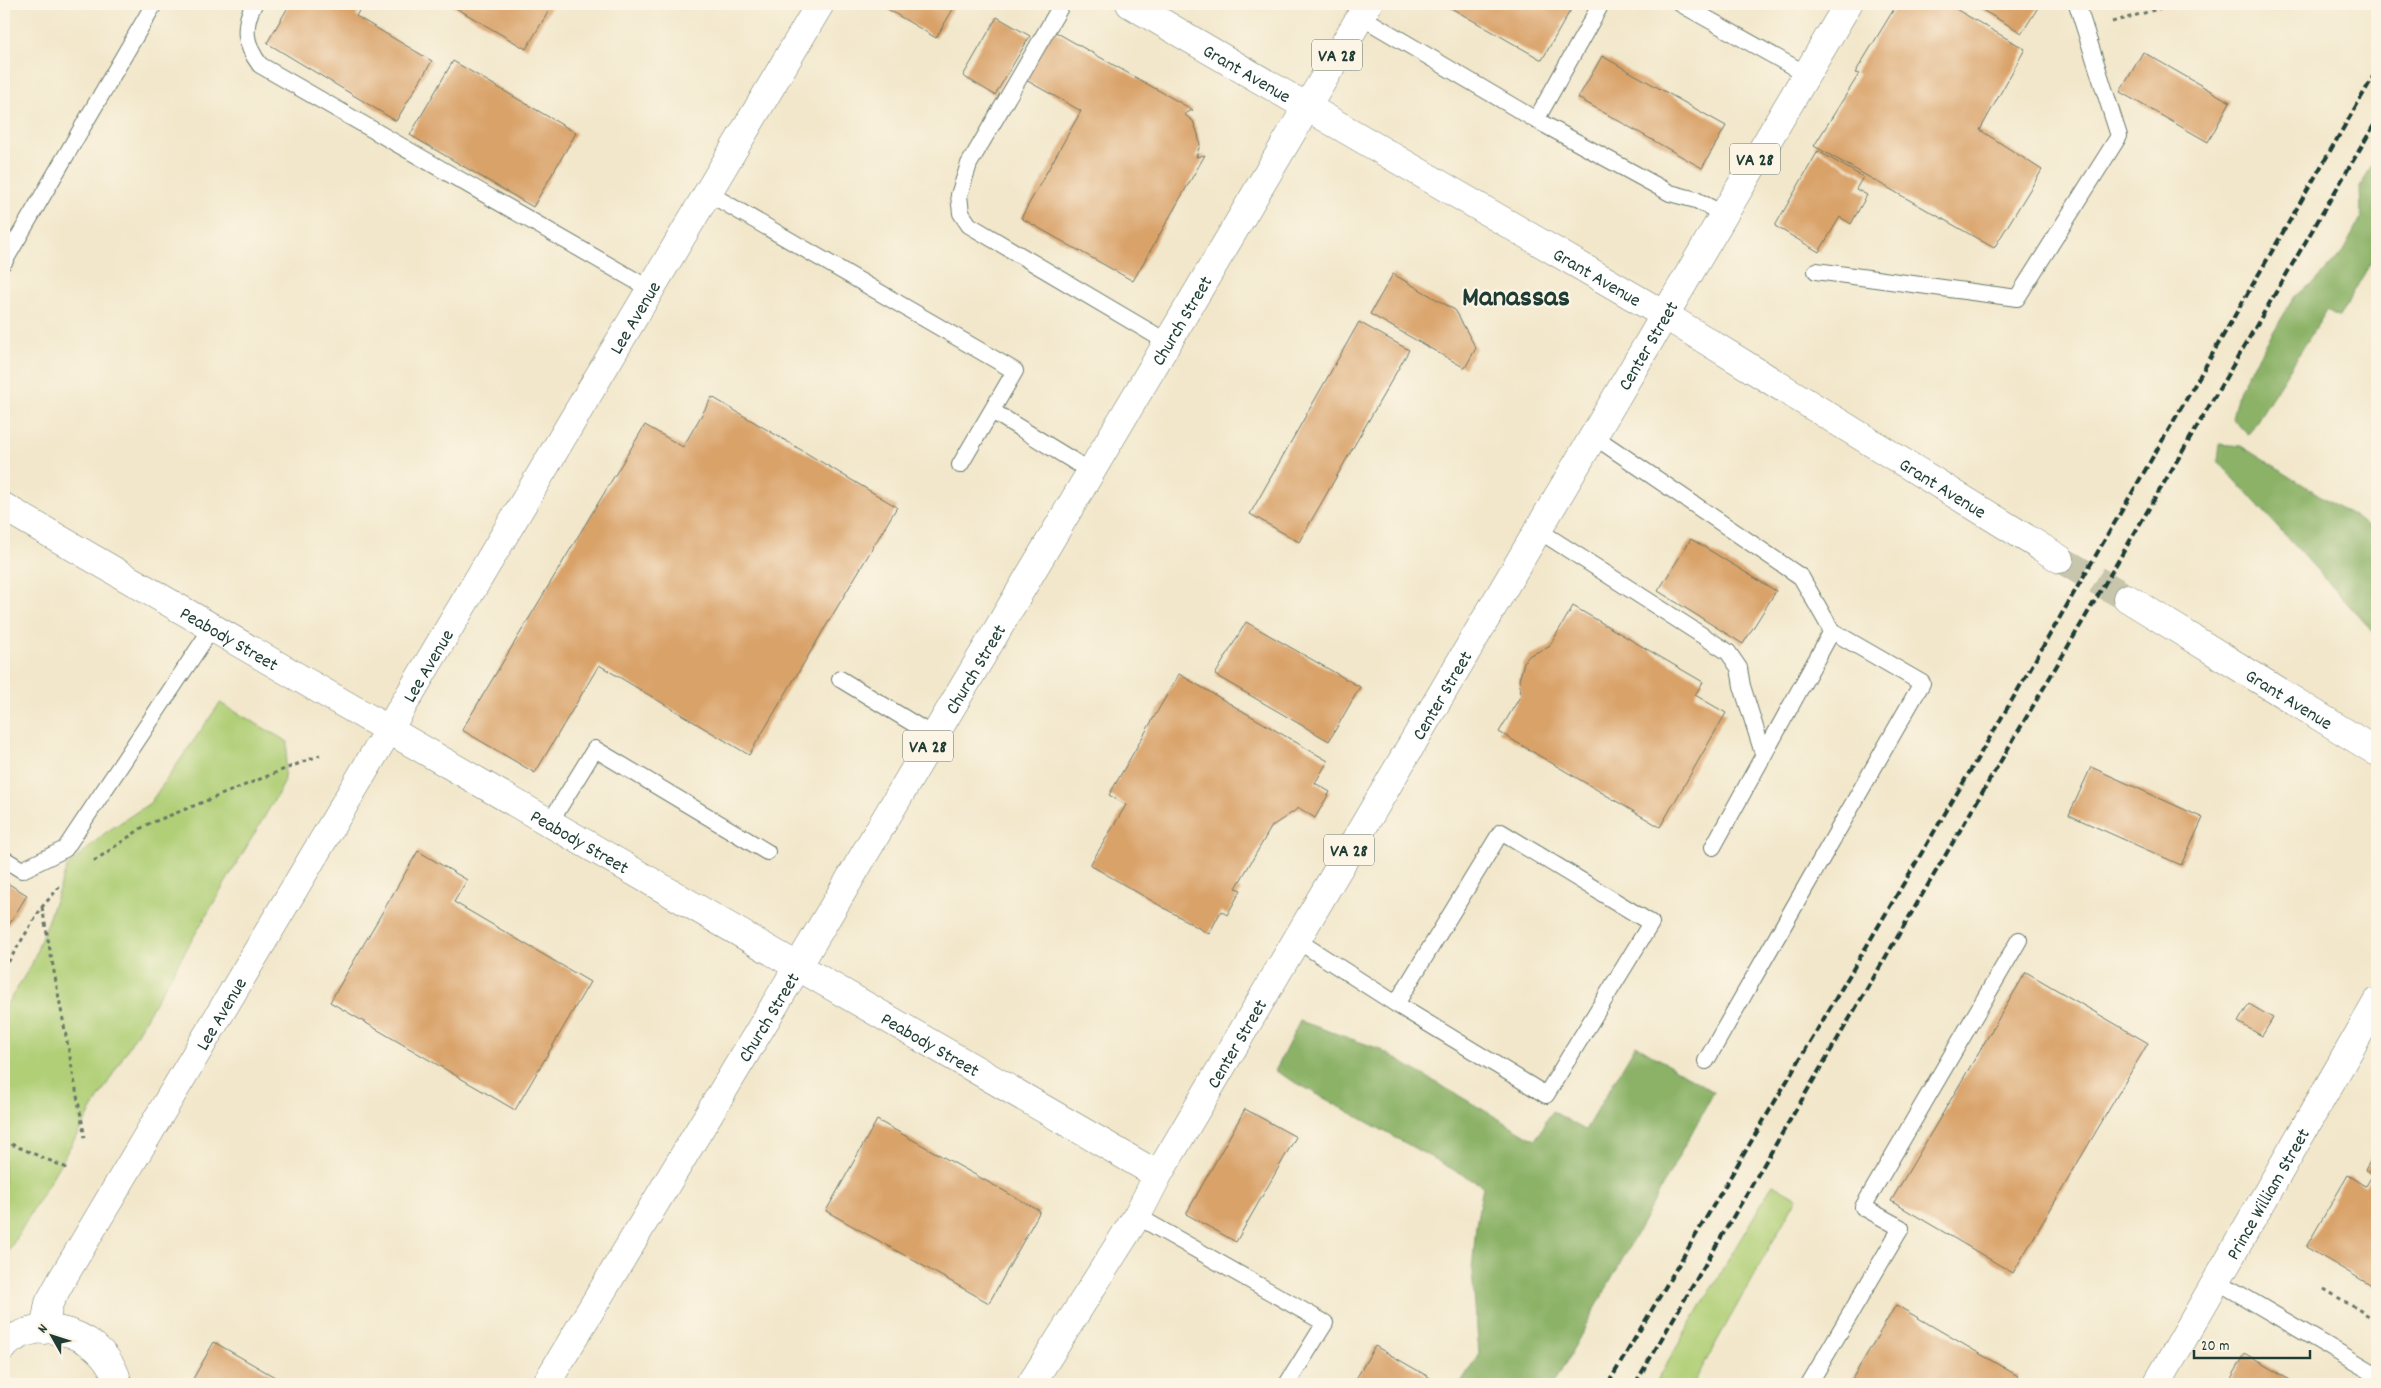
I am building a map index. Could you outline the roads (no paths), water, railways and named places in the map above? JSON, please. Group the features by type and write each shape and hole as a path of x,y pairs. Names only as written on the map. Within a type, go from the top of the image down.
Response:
{"main road":[{"name":"Lee Avenue","path":"44,1330 49,1303 61,1281 820,4"},
{"name":"Center Street","path":"1031,1384 1137,1216 1158,1176 1295,940 1462,662 1592,435 1848,4"},
{"name":"Grant Avenue","path":"1148,8 1306,106 1663,314 2060,558"},
{"name":"Church Street","path":"546,1384 797,968 1364,10"},
{"name":"Peabody Street","path":"4,507 1158,1176"},
{"name":"Grant Avenue","path":"2127,598 2377,752"},
{"name":"Prince William Street","path":"2157,1384 2377,1002"},
{"path":"4,1346 21,1335 44,1330 59,1330 76,1335 94,1345 106,1358 116,1376 118,1384"}],"lane":[{"path":"4,262 154,4"},
{"path":"254,4 246,22 246,38 251,53 260,65 650,289"},
{"path":"1062,4 969,164 958,195 961,213 970,225 1167,342"},
{"path":"1536,120 1602,4"},
{"path":"1681,4 1806,74"},
{"path":"1816,272 2017,298 2119,136 2077,4"},
{"path":"1364,10 1536,120 1670,193 1696,200 1723,214"},
{"path":"708,192 1015,371 960,465"},
{"path":"992,411 1090,472"},
{"path":"1592,435 1801,577 1832,631 1922,683 1706,1060"},
{"path":"1538,530 1728,652 1739,668 1742,686 1764,753"},
{"path":"4,859 22,870 65,849 212,628"},
{"path":"1713,847 1832,631"},
{"path":"840,679 934,736"},
{"path":"549,824 595,749 767,852"},
{"path":"1295,940 1396,1004 1546,1096 1651,923 1501,832 1396,1004"},
{"path":"1808,1384 1902,1228 1863,1207 2019,940"},
{"path":"1137,1216 1325,1323 1288,1384"},
{"path":"2217,1281 2377,1375"}],"tunnel":[{"path":"2060,559 2127,598"}],"railway":[{"path":"1608,1384 2012,700 2377,70"},
{"path":"1635,1384 2377,120"}],"district":[{"name":"Manassas","path":"1516,295"}]}
